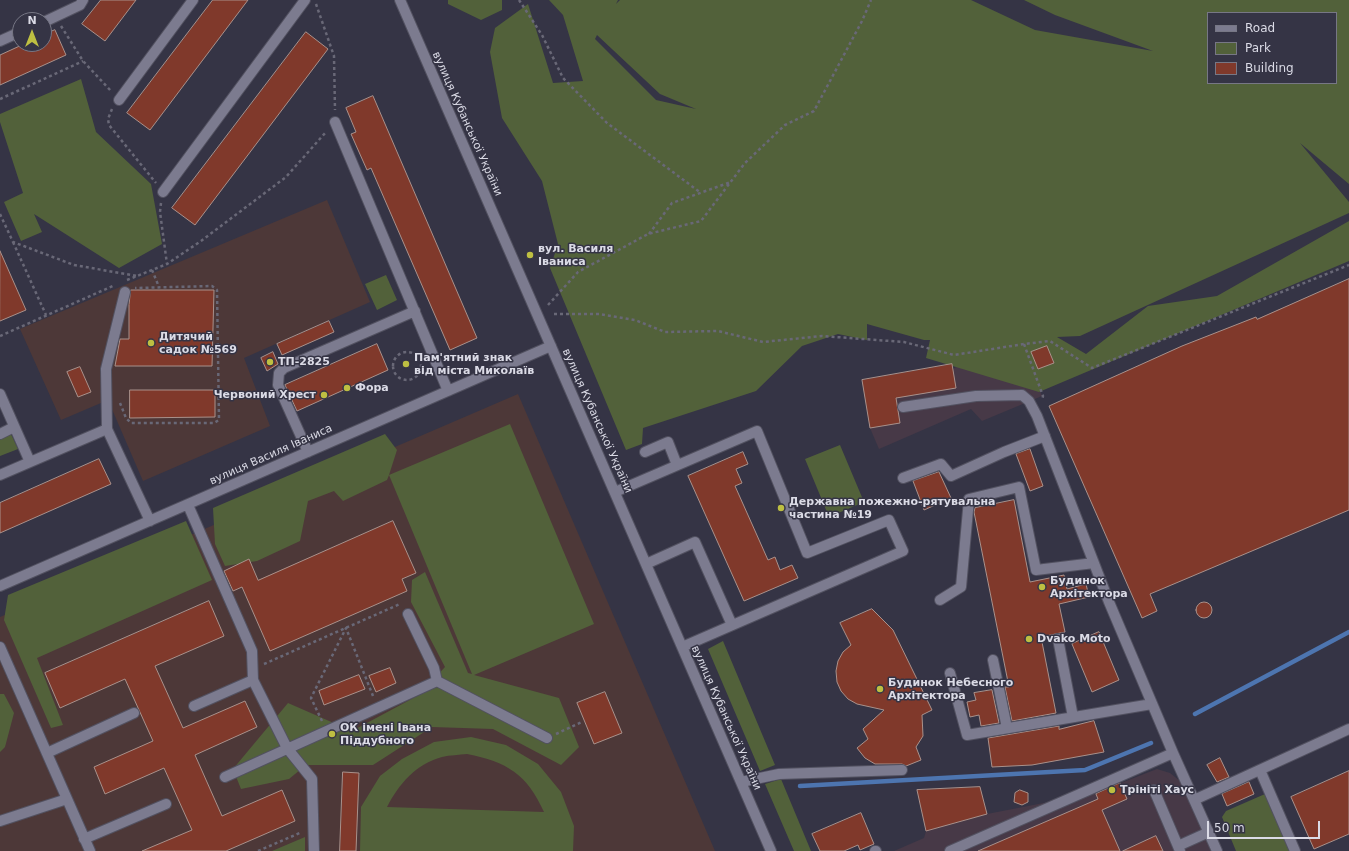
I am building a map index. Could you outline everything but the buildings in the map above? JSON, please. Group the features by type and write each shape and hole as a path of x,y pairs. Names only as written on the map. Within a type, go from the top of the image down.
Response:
{"street":[{"path":"119,100 193,0"},
{"path":"163,192 305,0"},
{"name":"вулиця Кубанської України","path":"400,0 771,851"},
{"path":"52,18 81,2"},
{"path":"0,41 12,36"},
{"path":"335,122 448,391"},
{"path":"124,287 106,369 107,429 150,521"},
{"path":"308,452 278,385 279,373 284,368 415,311"},
{"name":"вулиця Василя Іваниса","path":"0,586 551,346"},
{"path":"0,394 30,462"},
{"path":"903,408 976,396 1022,395 1030,401 1152,704 1217,851"},
{"path":"0,434 14,427"},
{"path":"0,475 107,429"},
{"path":"615,492 757,431 807,553 889,520 903,551 682,647"},
{"path":"903,478 941,464 951,476 1004,452 1045,436"},
{"path":"645,452 668,442 677,465"},
{"path":"940,600 961,587 968,499 1019,487 1036,570 1094,563"},
{"path":"188,505 252,651 253,680 287,748 312,779 314,851"},
{"path":"646,564 695,542 732,626"},
{"path":"408,614 434,668 437,681 547,738"},
{"path":"1058,639 1073,717"},
{"path":"0,647 90,851"},
{"path":"993,660 1007,728"},
{"path":"950,673 967,735 1152,704"},
{"path":"194,706 253,680"},
{"path":"225,777 437,681"},
{"path":"47,753 134,713"},
{"path":"1194,800 1349,729"},
{"path":"950,851 1173,753"},
{"path":"741,782 779,774 902,770"},
{"path":"1260,770 1295,851"},
{"path":"1154,790 1179,848 1209,832"},
{"path":"0,821 66,799"},
{"path":"84,839 166,804"}],"path":[{"path":"124,287 138,276 167,264 202,241 286,177 335,122 334,56 314,0"},
{"path":"519,0 542,35 563,78 607,124 701,192"},
{"path":"548,305 578,272 648,234 700,221 732,182 745,163 786,125 814,111 862,21 871,0"},
{"path":"0,99 83,61"},
{"path":"648,234 672,203 732,182"},
{"path":"160,212 167,264"},
{"path":"0,214 46,315"},
{"path":"13,242 74,265 138,276"},
{"path":"554,314 599,314 635,320 666,332 718,331 763,342 822,336 904,342 954,355 1024,344 1050,342 1092,368 1349,266"},
{"path":"152,270 159,287"},
{"path":"0,336 116,285"},
{"path":"117,397 126,418 131,423 214,423 219,420 217,290 212,286 124,287"},
{"path":"1024,344 1043,396 1037,416"},
{"path":"404,352 414,354 420,361 420,371 412,379 402,378 394,371 393,365 395,359 404,352"},
{"path":"253,669 404,602 408,614"},
{"path":"346,628 378,708"},
{"path":"326,731 311,698 346,628"},
{"path":"547,738 582,722"},
{"path":"258,851 314,827"}],"shaded area":[{"name":"Дитячий садок №569","path":"327,200 370,302 244,358 270,426 143,481 108,400 61,420 20,329"},
{"path":"1023,347 1042,396 982,421 971,409 879,449 870,428 862,380 952,364 953,369 967,360"},
{"name":"ОК імені Івана Піддубного","path":"518,394 715,851 0,851 0,617"},
{"path":"1157,769 1170,773 1180,781 1211,851 894,851 924,838 926,831 987,814 1095,793"}],"green space":[{"path":"448,0 502,0 502,10 481,20 448,4"},
{"path":"549,0 618,0 616,4 620,0 971,0 1035,30 1153,51 1055,15 1024,0 1349,0 1349,184 1300,143 1349,202 1349,213 1080,336 1057,337 1086,354 1148,306 1217,296 1349,221 1349,261 1039,392 926,358 930,340 924,340 867,324 867,340 838,334 802,346 756,391 643,428 642,444 626,450 550,268 558,244 542,181 502,118 490,52 495,28 528,4 553,83 583,81 563,15","holes":["597,35 660,94 696,109 656,100 595,39"]},
{"path":"81,79 96,132 151,184 162,244 119,268 34,214 42,232 21,241 4,202 23,193 0,122 0,114"},
{"path":"386,275 397,300 377,310 365,284"},
{"path":"510,424 594,624 474,675 559,698 579,747 561,765 493,729 432,727 373,765 306,765 289,779 241,789 233,769 288,703 352,731 419,695 445,667 411,602 412,580 425,572 468,673 472,674 389,475"},
{"path":"9,430 18,449 0,456 0,434"},
{"path":"385,434 397,450 387,480 343,501 334,491 308,501 300,541 257,561 225,566 215,544 213,508"},
{"path":"840,445 864,502 829,517 805,459"},
{"path":"186,521 212,580 37,658 63,725 51,728 4,620 8,595"},
{"path":"723,641 775,765 760,771 708,649"},
{"path":"0,694 4,694 14,713 5,747 0,752"},
{"path":"471,737 506,745 538,764 561,792 574,826 573,851 360,851 361,807 380,776 402,759 434,742","holes":["467,754 481,757 504,766 523,779 544,812 387,807 397,790 409,776 433,760 442,757"]},
{"path":"781,779 811,851 794,851 765,784"},
{"path":"1265,794 1290,851 1236,851 1222,817 1226,811"},
{"path":"305,837 305,851 272,851"}],"waterway":[{"path":"1195,714 1349,632"},
{"path":"800,786 1085,770 1151,743"}],"place":[{"name":"вул. Василя Іваниса","path":"530,255"},
{"name":"Дитячий садок №569","path":"151,343"},
{"name":"ТП-2825","path":"270,362"},
{"name":"Пам'ятний знак від міста Миколаїв","path":"406,364"},
{"name":"Фора","path":"347,388"},
{"name":"Червоний Хрест","path":"324,395"},
{"name":"Державна пожежно-рятувальна частина №19","path":"781,508"},
{"name":"Будинок Архітектора","path":"1042,587"},
{"name":"Dvako Moto","path":"1029,639"},
{"name":"Будинок Небесного Архітектора","path":"880,689"},
{"name":"ОК імені Івана Піддубного","path":"332,734"},
{"name":"Трініті Хаус","path":"1112,790"}]}
